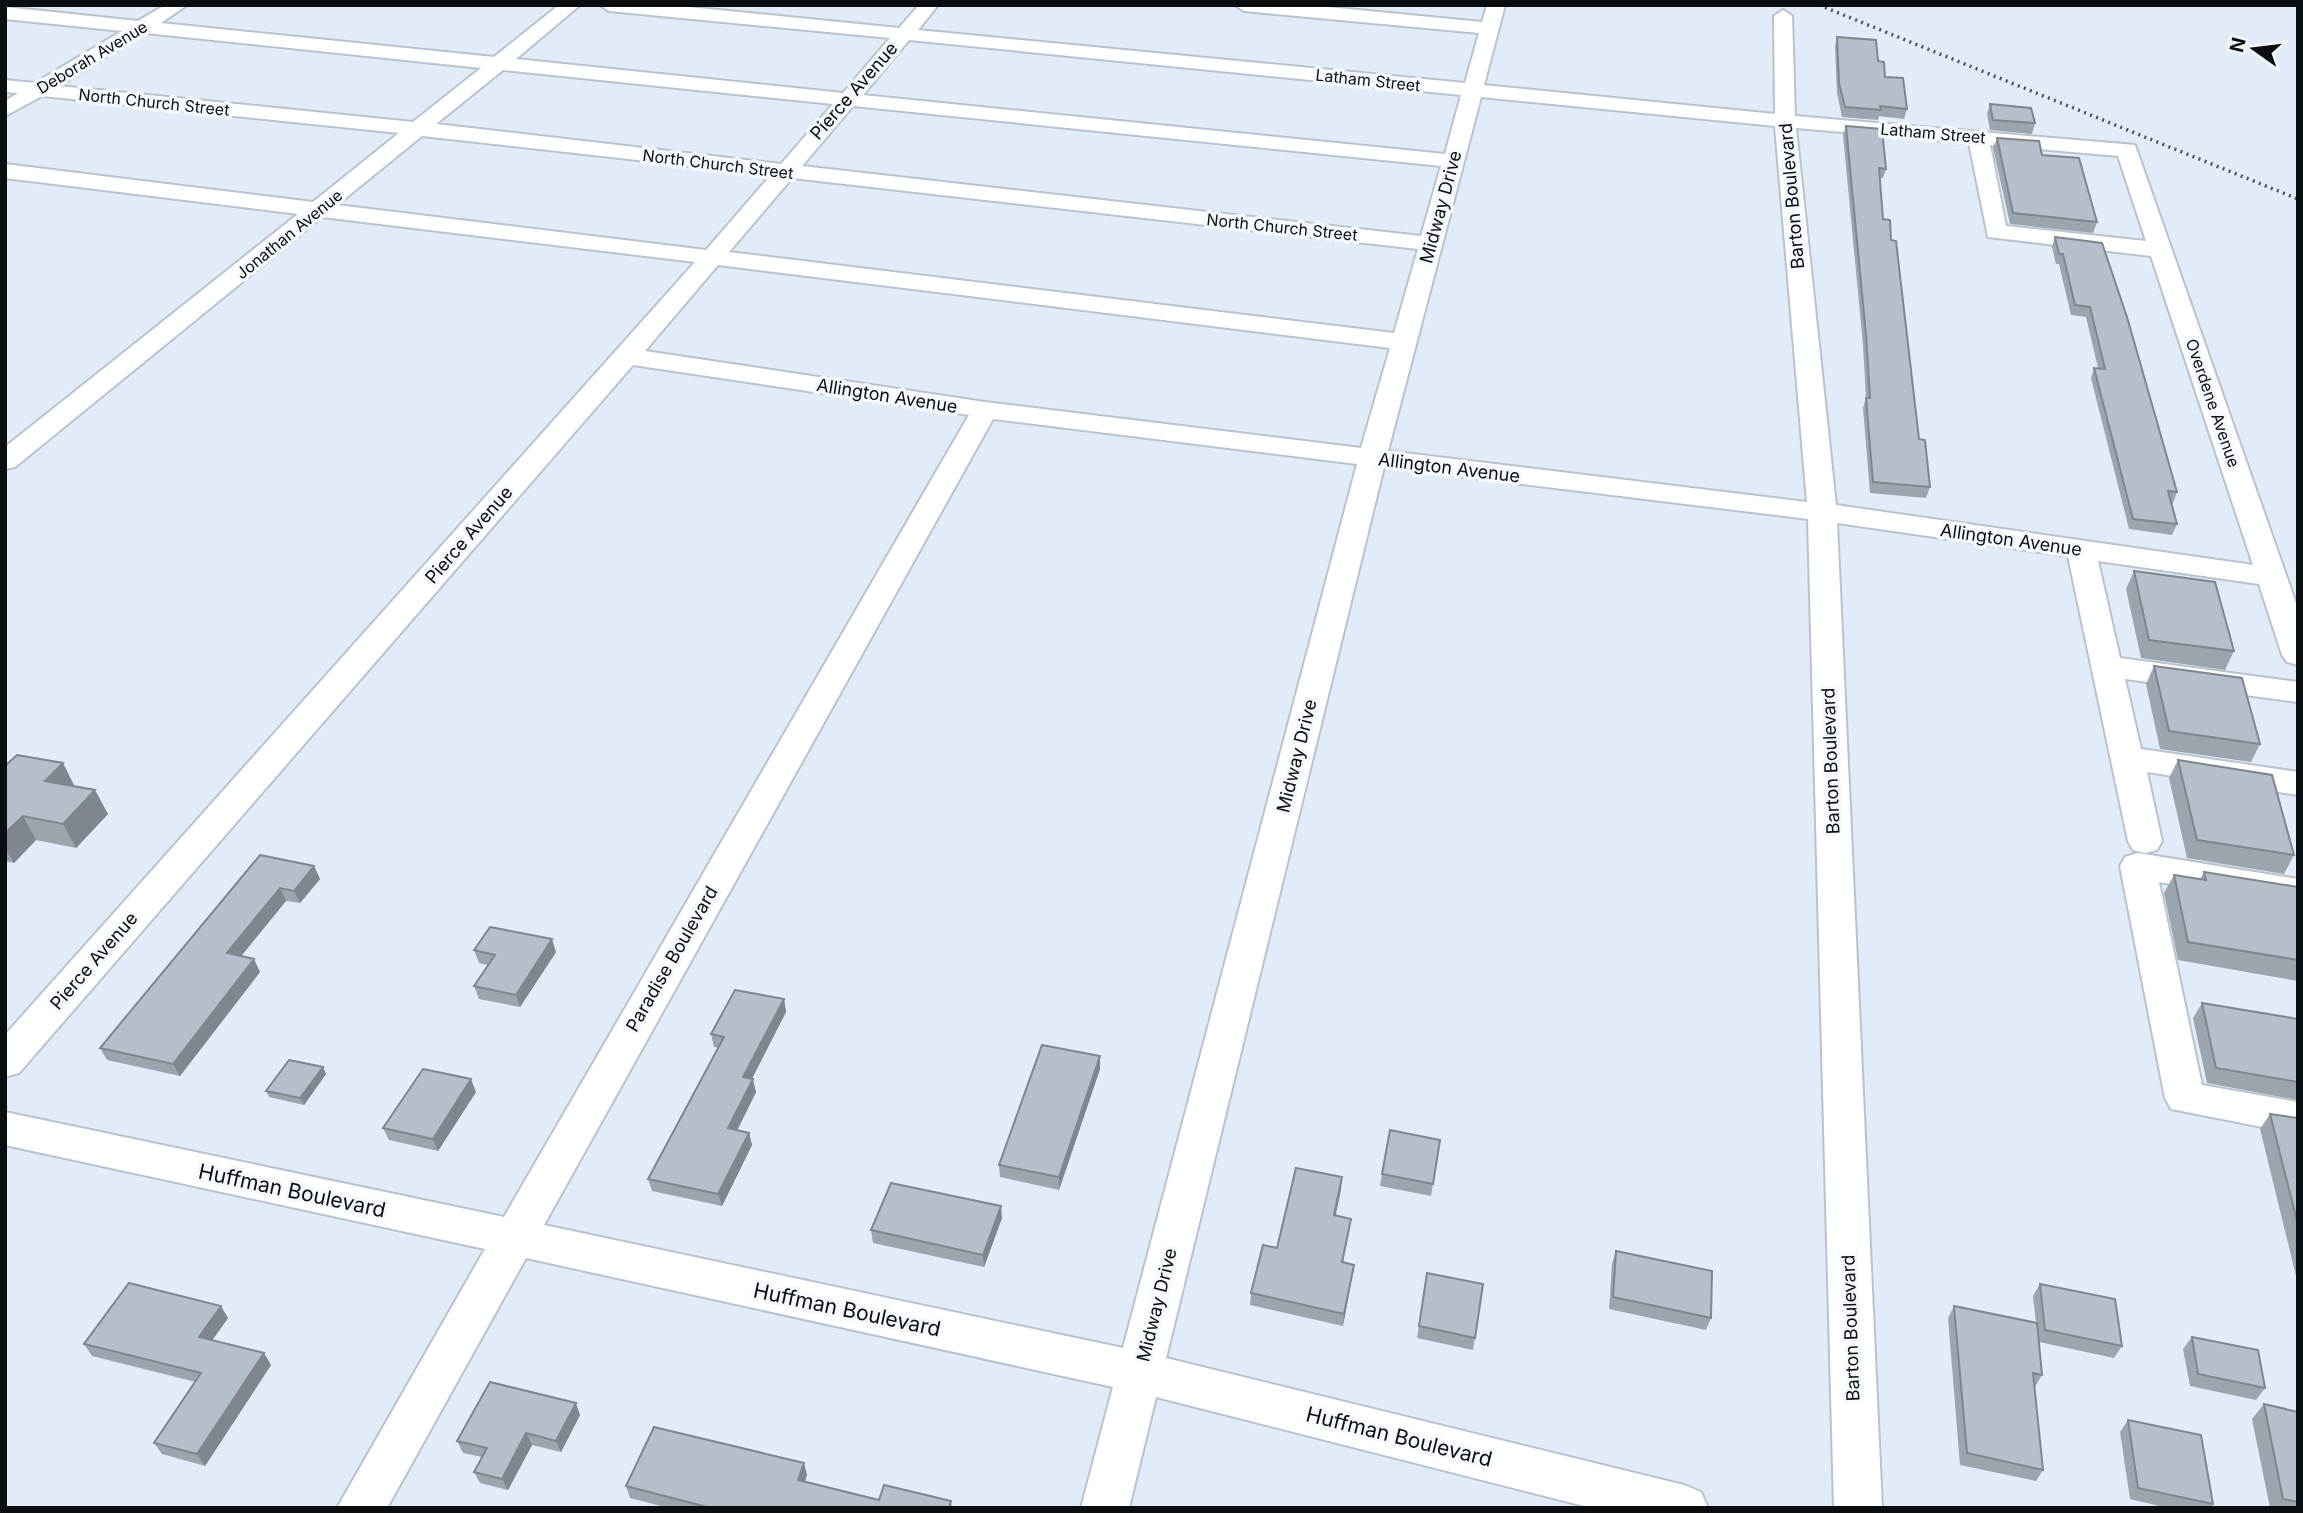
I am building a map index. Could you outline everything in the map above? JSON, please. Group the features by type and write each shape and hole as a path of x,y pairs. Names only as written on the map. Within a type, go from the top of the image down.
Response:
{"street":[{"name":"Deborah Avenue","path":"5,110 178,5"},
{"name":"Jonathan Avenue","path":"5,461 571,5"},
{"name":"Latham Street","path":"609,5 1785,121 2127,150"},
{"name":"Pierce Avenue","path":"5,1062 626,356 929,5"},
{"path":"1244,5 1493,16"},
{"path":"5,13 1453,161"},
{"name":"Midway Drive","path":"1105,1508 1373,459 1493,16"},
{"name":"Barton Boulevard","path":"1783,16 1785,121 1822,512 1858,1508"},
{"name":"North Church Street","path":"5,86 420,129 1431,244"},
{"path":"1978,137 1996,232 2161,250"},
{"name":"Overdene Avenue","path":"2127,150 2298,655"},
{"path":"5,171 1405,342"},
{"name":"Allington Avenue","path":"626,356 985,410 1822,512 2272,577"},
{"name":"Paradise Boulevard","path":"361,1508 985,410"},
{"path":"2081,550 2145,841"},
{"path":"2106,666 2298,691"},
{"path":"2127,758 2298,784"},
{"path":"2298,892 2138,866 2185,1098 2298,1118"},
{"name":"Huffman Boulevard","path":"5,1128 1140,1372 1684,1508"}],"building":[{"path":"1837,37 1876,40 1878,61 1884,62 1885,77 1903,78 1907,109 1880,106 1881,110 1845,107 1839,83"},
{"path":"1990,104 2031,108 2035,123 1993,120"},
{"path":"1846,126 1882,129 1886,169 1879,168 1883,219 1890,220 1891,240 1896,241 1919,439 1925,440 1930,487 1873,482 1866,398 1870,398 1866,335"},
{"path":"1997,138 2039,141 2042,155 2079,158 2097,222 2013,213"},
{"path":"2055,237 2102,243 2127,317 2177,492 2168,491 2177,524 2133,519 2094,368 2105,369 2090,307 2075,305 2063,254 2059,254"},
{"path":"2134,571 2215,582 2234,651 2149,640"},
{"path":"2154,666 2242,678 2260,744 2169,731"},
{"path":"17,755 63,763 45,781 95,790 63,824 23,816 5,833 5,766"},
{"path":"2178,760 2272,775 2294,855 2197,840"},
{"path":"260,855 314,866 294,891 280,888 227,953 254,959 173,1064 100,1048"},
{"path":"2204,872 2298,887 2298,960 2188,942 2174,875 2206,880"},
{"path":"490,927 552,939 516,995 474,986 495,955 474,950"},
{"path":"735,990 784,999 743,1077 753,1079 728,1128 749,1133 718,1194 648,1179 724,1037 711,1034"},
{"path":"2202,1003 2298,1019 2298,1082 2216,1068"},
{"path":"1042,1045 1100,1056 1059,1177 999,1165"},
{"path":"289,1060 323,1067 300,1098 266,1091"},
{"path":"423,1069 471,1079 433,1139 383,1128"},
{"path":"2270,1114 2298,1118 2298,1225"},
{"path":"1390,1130 1440,1140 1433,1184 1382,1174"},
{"path":"1296,1168 1342,1177 1334,1215 1351,1219 1342,1262 1354,1265 1344,1314 1251,1293 1263,1245 1277,1248"},
{"path":"891,1183 1001,1206 983,1255 871,1230"},
{"path":"1616,1251 1712,1271 1711,1318 1613,1297"},
{"path":"1427,1273 1483,1284 1475,1338 1419,1326"},
{"path":"129,1283 221,1306 199,1337 264,1353 197,1454 154,1443 201,1373 84,1344"},
{"path":"2040,1284 2115,1299 2122,1346 2045,1330"},
{"path":"1954,1306 2037,1323 2042,1375 2033,1373 2043,1470 1967,1453"},
{"path":"2192,1337 2258,1350 2265,1388 2198,1374"},
{"path":"490,1382 576,1403 556,1441 526,1433 502,1479 474,1472 487,1448 457,1441"},
{"path":"2264,1404 2298,1412 2298,1502 2283,1499"},
{"path":"2128,1420 2201,1435 2213,1504 2138,1488"},
{"path":"654,1427 804,1463 798,1480 879,1500 884,1485 951,1501 949,1508 711,1508 626,1486"}],"railway":[{"path":"1819,5 2298,199"}]}
